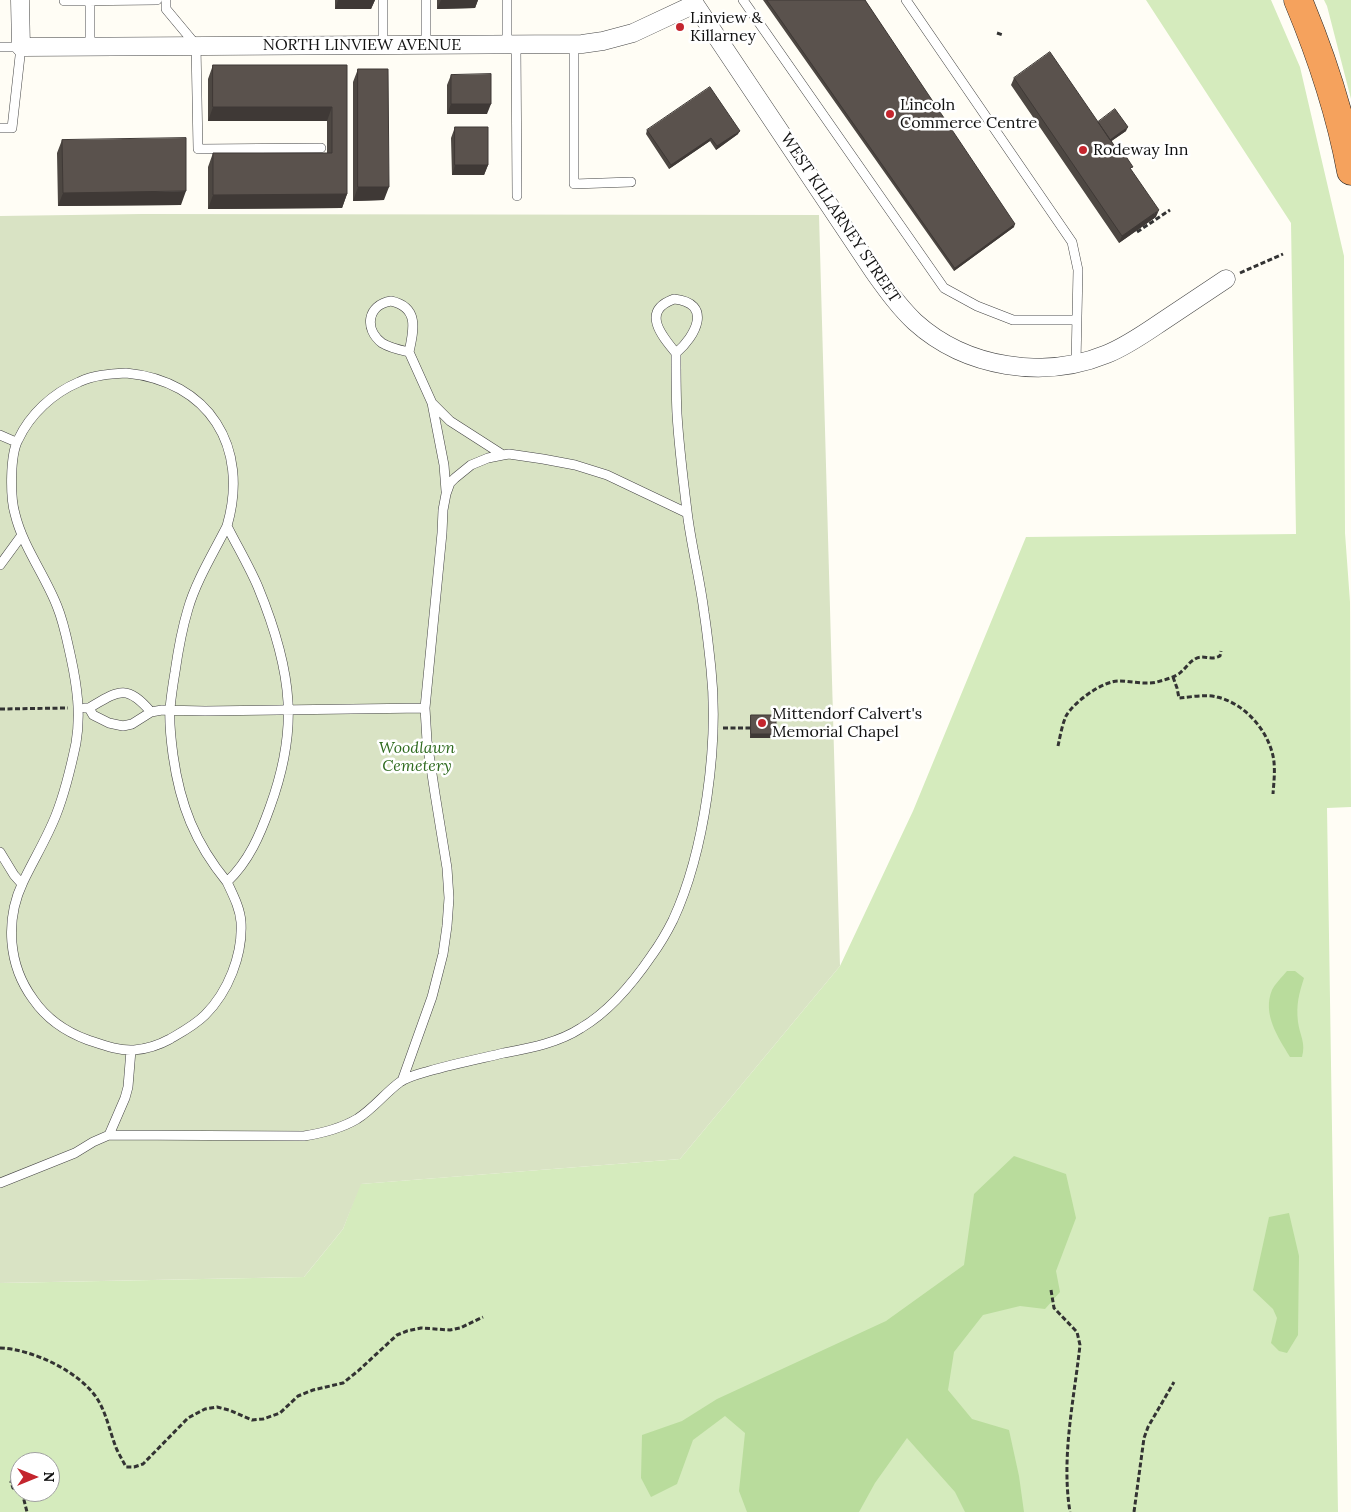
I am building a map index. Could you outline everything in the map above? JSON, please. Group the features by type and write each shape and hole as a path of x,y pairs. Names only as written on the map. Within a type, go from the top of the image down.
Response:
{"highway":[{"path":"1298,0 1314,38 1333,95 1351,171"}],"street":[{"path":"20,0 21,47"},
{"name":"NORTH LINVIEW AVENUE","path":"21,47 574,44 603,41 633,34 694,2"},
{"name":"WEST KILLARNEY STREET","path":"694,2 874,272 901,307 917,323 934,336 958,350 989,362 1009,366 1034,368 1076,363 1107,354 1130,342 1226,279"}],"lane":[{"path":"64,1 157,0"},
{"path":"166,0 166,8 196,45 198,149 321,148"},
{"path":"383,0 383,45"},
{"path":"426,0 426,45"},
{"path":"507,0 512,44 517,196"},
{"path":"743,0 944,288 977,306 1013,320 1077,320"},
{"path":"906,0 1072,242 1078,270 1076,363"},
{"path":"90,1 90,46"},
{"path":"574,44 574,184 631,182"},
{"path":"0,47 21,47 12,128 0,128"},
{"path":"0,1183 75,1153 109,1135 285,1136 323,1134 343,1127 360,1117 402,1081 413,1076 455,1064 541,1045 581,1029 600,1016 618,999 641,972 673,921 686,889 698,845 706,801 711,756 711,672 704,612 687,514 677,414 676,353 657,327 656,317 658,309 664,303 674,299 684,300 693,305 697,323 694,333 676,353"},
{"path":"409,352 383,343 375,335 371,326 371,316 381,302 401,303 408,310 412,319 413,331 409,352 432,403 444,465 446,494"},
{"path":"126,373 144,375 167,382 185,391 200,403 222,433 229,450 233,471 234,492 227,526 188,608 178,650 170,711 176,775 182,801 192,828 204,850 227,882 236,902 241,920 241,937 236,962 216,1004 203,1017 183,1032 159,1044 142,1049 131,1050 107,1047 79,1037 60,1026 33,1000 21,981 14,962 11,943 12,920 16,900 56,814 70,772 79,708 65,630 57,606 22,535 14,512 12,470 16,442 31,419 48,400 80,381 99,375 126,373"},
{"path":"432,403 450,420 503,454"},
{"path":"0,435 16,442"},
{"path":"402,1081 432,996 443,954 447,926 449,898 447,868 434,794 427,742 425,708 443,510 450,483 471,466 488,458 503,454 543,459 575,465 607,475 687,514"},
{"path":"227,526 258,586 271,620 282,662 288,699 287,731 273,798 263,827 248,858 227,882"},
{"path":"0,565 22,535"},
{"path":"79,708 89,708 110,696 125,692 140,699 151,712"},
{"path":"89,708 93,715 109,723 123,726 132,724 151,712 425,708"},
{"path":"0,852 22,884"},
{"path":"109,1135 127,1092 131,1050"}],"path":[{"path":"997,33 1004,35"},
{"path":"1137,232 1170,210"},
{"path":"1226,279 1283,254"},
{"path":"1058,746 1066,716 1076,703 1098,687 1116,681 1156,683 1179,674 1194,659 1202,657 1216,658 1220,656 1221,652"},
{"path":"1173,677 1179,698 1216,696 1234,703 1257,723 1268,740 1273,753 1274,794"},
{"path":"0,709 79,708"},
{"path":"712,728 750,728"},
{"path":"1051,1290 1054,1308 1077,1332 1080,1345 1067,1454 1067,1486 1070,1512"},
{"path":"0,1348 32,1353 55,1364 87,1385 98,1400 117,1450 126,1467 134,1467 143,1464 188,1418 204,1409 217,1408 229,1410 252,1420 280,1414 298,1396 343,1382 358,1371 397,1335 421,1328 435,1330 455,1329 483,1318"},
{"path":"1134,1512 1144,1438 1148,1427 1174,1382"}],"green space":[{"path":"1146,0 1271,0 1300,67 1344,256 1345,533 1350,602 1351,807 1327,808 1338,1512 0,1512 0,1283 304,1277 343,1229 360,1184 680,1159 840,966 913,811 1026,537 1296,534 1291,223"},
{"path":"1324,0 1351,0 1351,99 1327,6"},
{"name":"Woodlawn Cemetery","path":"142,214 819,215 840,966 680,1159 361,1184 343,1229 304,1277 0,1283 0,216"},
{"path":"1287,971 1295,971 1304,978 1297,1010 1303,1043 1302,1057 1290,1057 1276,1033 1270,1016 1269,999 1272,990"},
{"path":"1014,1156 1066,1174 1076,1218 1056,1271 1060,1292 1045,1309 1020,1306 983,1315 954,1352 948,1390 972,1419 1009,1430 1019,1476 1024,1512 965,1512 955,1492 907,1438 875,1483 859,1512 747,1512 739,1491 745,1433 725,1416 693,1440 677,1484 651,1497 641,1478 642,1435 682,1421 717,1399 886,1321 964,1265 974,1194"},
{"path":"1289,1213 1299,1256 1298,1335 1287,1353 1279,1351 1271,1343 1277,1318 1273,1309 1253,1290 1269,1217"}],"building":[{"name":"Lincoln Commerce Centre","path":"767,0 865,0 1015,224 955,268"},
{"name":"Rodeway Inn","path":"1050,52 1118,151 1121,149 1133,167 1130,168 1159,210 1122,236 1014,78"},
{"path":"213,65 347,65 347,194 213,195 213,153 332,153 332,107 213,107"},
{"path":"358,69 388,69 389,187 358,187"},
{"path":"491,74 491,104 451,104 451,75"},
{"path":"710,87 740,131 717,146 711,138 671,165 647,130"},
{"path":"1115,109 1128,127 1110,140 1098,122"},
{"path":"455,127 488,127 488,165 455,165"},
{"path":"186,138 186,191 63,193 62,140"},
{"name":"Mittendorf Calvert's Memorial Chapel","path":"751,715 776,715 776,734 751,734"}],"place":[{"name":"Linview & Killarney","path":"680,27"},
{"name":"Lincoln Commerce Centre","path":"890,114"},
{"name":"Rodeway Inn","path":"1083,150"},
{"name":"Mittendorf Calvert's Memorial Chapel","path":"762,723"}]}
